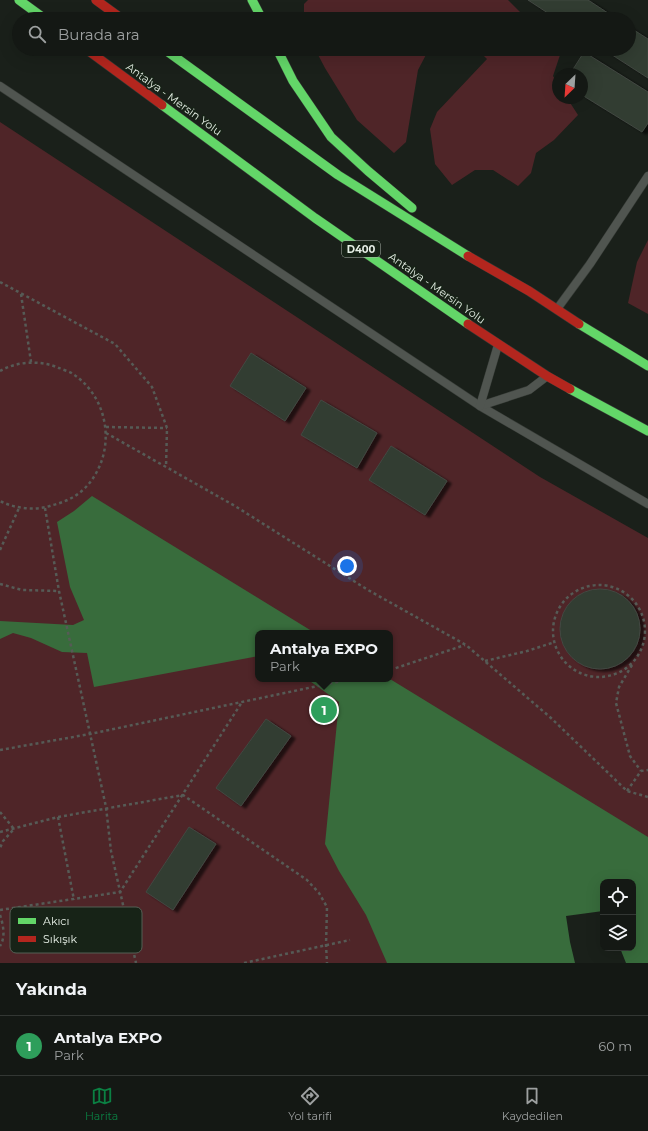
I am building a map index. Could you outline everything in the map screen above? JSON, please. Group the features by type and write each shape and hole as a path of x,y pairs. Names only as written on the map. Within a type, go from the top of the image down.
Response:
{"highway":[{"path":"19,0 35,12"},
{"path":"96,0 112,12"},
{"path":"252,0 258,12"},
{"name":"Antalya - Mersin Yolu","path":"95,56 308,213 498,345 547,376 648,431"},
{"path":"174,56 338,175 470,257 529,291 648,366"},
{"path":"280,56 293,81 331,137 368,171 470,257"}],"lane":[{"path":"0,86 480,406 648,504"},
{"path":"557,309 590,264 648,176"},
{"path":"480,406 498,345"},
{"path":"480,406 529,390 547,376"}],"path":[{"path":"0,282 115,344 152,387 167,428 166,467"},
{"path":"21,294 31,362"},
{"path":"0,371 7,367 31,362 52,365 72,374 89,388 100,406 106,428 106,449 98,470 85,488 66,501 45,508 19,508 0,501"},
{"path":"106,428 167,428"},
{"path":"106,433 235,506 368,590 466,645 551,718 627,792 648,797"},
{"path":"0,550 19,508"},
{"path":"45,508 59,591 106,807 111,851 123,907"},
{"path":"0,584 22,590 59,591"},
{"path":"634,662 622,671 608,676 593,676 578,672 566,663 557,650 553,635 554,620 560,606 570,595 583,587 598,584 614,587 627,594 638,605 644,619 646,634 642,649 619,687 616,703 630,756 641,771"},
{"path":"485,661 527,651 555,642"},
{"path":"393,669 466,645"},
{"path":"0,750 90,734 338,682"},
{"path":"22,907 120,892 242,702"},
{"path":"627,792 641,771 648,770"},
{"path":"0,832 58,817 106,807 183,795 307,880 319,893 327,907 327,963"},
{"path":"0,812 14,828"},
{"path":"58,817 74,900"},
{"path":"0,848 3,841 14,828"},
{"path":"0,910 10,909"},
{"path":"0,915 4,925 2,943 0,946"},
{"path":"244,963 350,940"},
{"path":"134,953 136,963"}],"shaded area":[{"path":"308,0 508,0 520,12 304,12 304,4"},
{"path":"319,56 425,56 418,70 406,142 394,153 357,120"},
{"path":"484,56 560,56 556,68 552,68 552,104 571,104 578,115 554,140 536,153 531,173 518,186 493,170 475,170 452,185 435,164 430,129 437,112 487,59"},
{"path":"0,122 540,477 648,538 648,963 0,963"},
{"path":"648,240 648,314 628,303 637,262"},
{"path":"92,496 310,630 255,630 255,657 94,687 87,653 62,652 31,638 13,633 0,639 0,621 73,625 84,620 70,587 57,522 74,511"},
{"path":"393,681 648,837 648,963 387,963 366,915 339,871 325,844 339,702 311,682"}],"pier":[{"path":"600,911 600,951 621,951 626,963 575,963 566,916"}],"building":[{"path":"528,0 588,0 606,12 546,12"},
{"path":"636,31 648,39 648,78 614,56 636,56"},
{"path":"581,56 590,56 648,92 648,123 642,132 588,99 588,68 574,68"},
{"path":"251,353 306,388 285,421 230,386"},
{"path":"321,400 377,433 357,468 301,435"},
{"path":"391,446 447,481 425,515 369,480"},
{"path":"600,589 615,592 628,601 637,614 640,629 637,644 628,657 615,666 600,669 585,666 572,657 563,644 560,629 563,614 572,601 585,592"},
{"path":"266,719 291,736 241,806 216,788"},
{"path":"189,827 216,844 173,910 146,892"}],"traffic: fast":[{"path":"19,0 35,12"},
{"path":"252,0 258,12"},
{"path":"174,56 338,175 468,256"},
{"path":"280,56 293,81 331,137 412,208"},
{"path":"162,105 315,218 468,324"},
{"path":"579,324 648,366"},
{"path":"570,389 648,431"}],"traffic: jam":[{"path":"96,0 112,12"},
{"path":"96,56 162,105"},
{"path":"468,256 529,291 579,324"},
{"path":"468,324 547,376 570,389"}],"place":[{"name":"Antalya EXPO","path":"324,710"}]}
